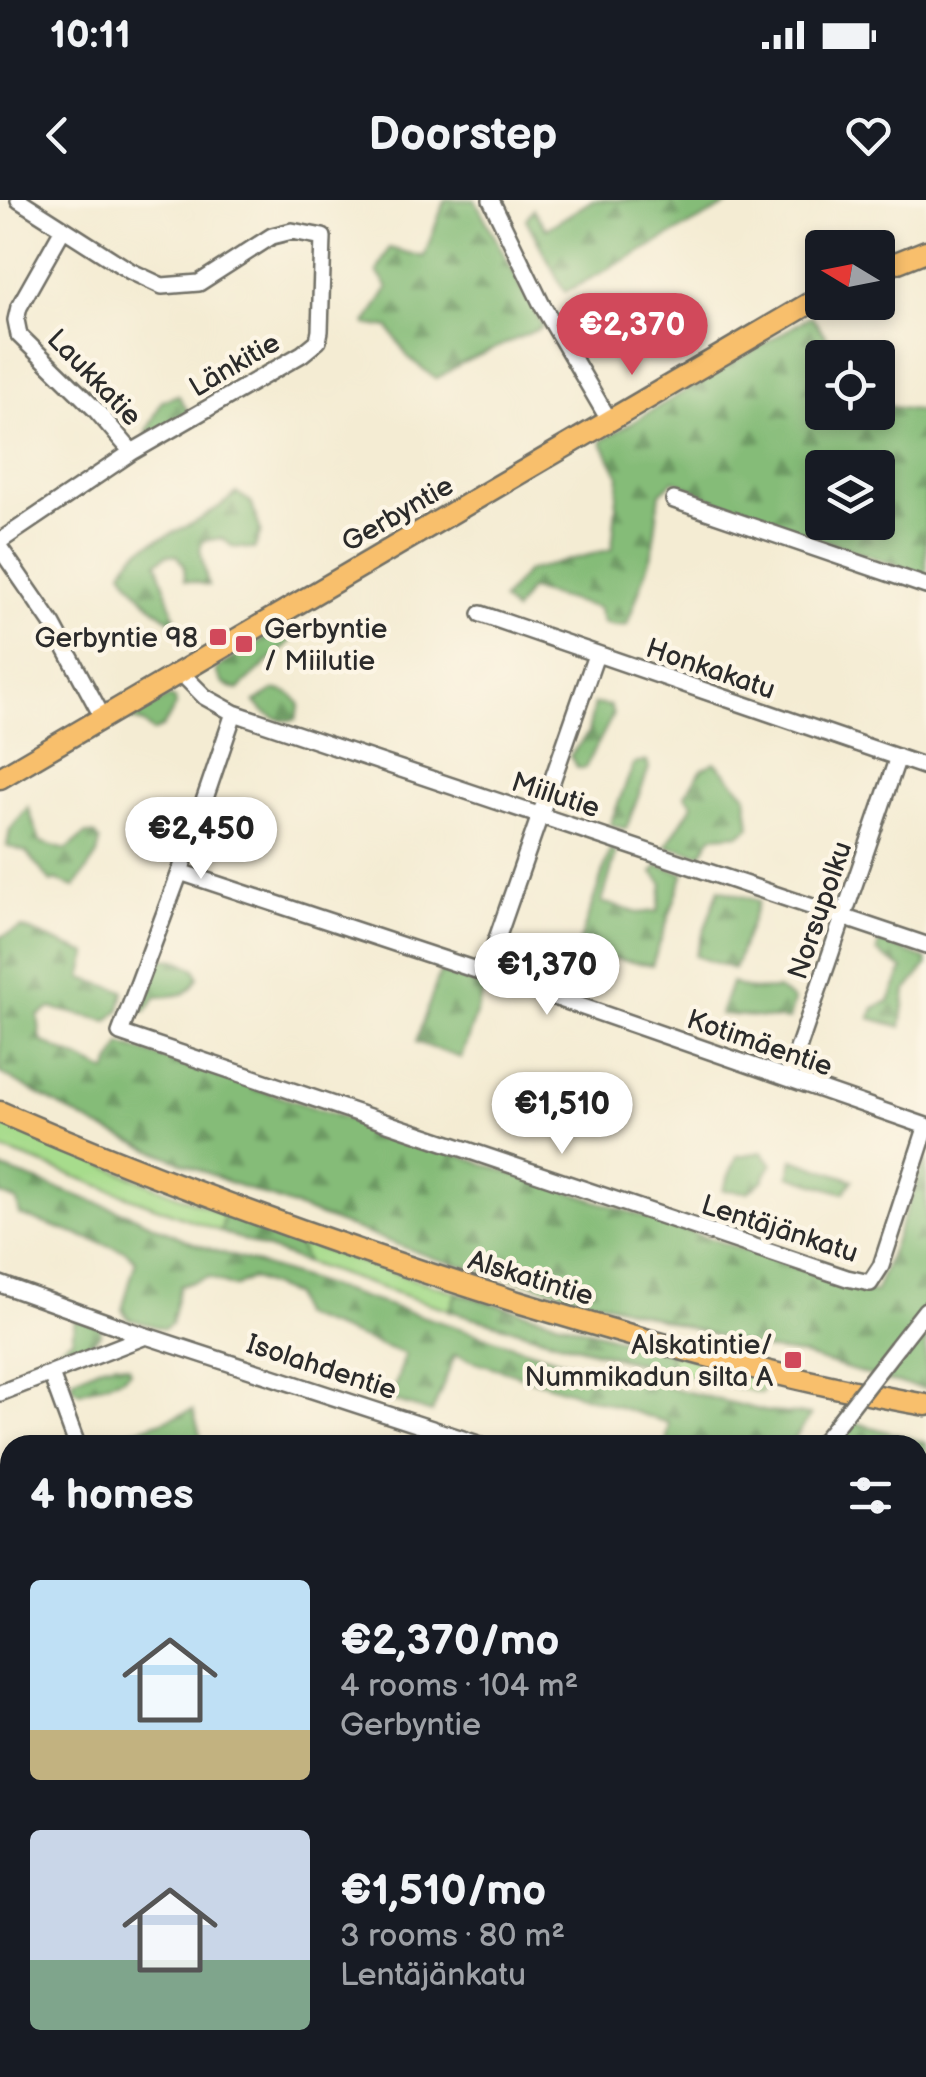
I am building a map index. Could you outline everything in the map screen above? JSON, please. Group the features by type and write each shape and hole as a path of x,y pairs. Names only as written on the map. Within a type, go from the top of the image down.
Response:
{"main road":[{"path":"895,263 926,251"},
{"name":"Gerbyntie","path":"0,778 805,306"},
{"name":"Alskatintie","path":"0,1097 131,1164"},
{"name":"Alskatintie","path":"0,1112 217,1202 428,1274 612,1331 847,1391 926,1405"}],"street":[{"name":"Länkitie","path":"0,544 132,452 318,341 322,237 292,231 272,236 199,283 162,286 141,277 19,200"},
{"path":"491,200 542,306 609,420"},
{"name":"Laukkatie","path":"63,230 19,307 16,320 20,334 95,408 132,452"},
{"path":"674,500 926,586"},
{"path":"0,544 53,625 103,718"},
{"name":"Honkakatu","path":"481,614 926,767"},
{"path":"485,973 596,655"},
{"name":"Miilutie","path":"180,672 206,696 234,713 926,945"},
{"path":"180,872 234,713"},
{"name":"Norsupolku","path":"788,1078 898,758"},
{"name":"Kotimäentie","path":"180,872 485,973 926,1127"},
{"name":"Lentäjänkatu","path":"180,872 120,1033 870,1283 881,1266 926,1127"},
{"name":"Isolahdentie","path":"0,1284 450,1435"},
{"path":"828,1435 926,1310"},
{"path":"0,1394 146,1336"},
{"path":"51,1374 73,1435"}],"green space":[{"path":"445,200 475,200 543,327 460,364 436,379 408,357 389,328 366,324 388,288 377,272 389,248 424,257"},
{"path":"593,200 737,200 565,292 526,219 533,209 546,229"},
{"path":"805,320 814,320 829,340 805,340 805,430 895,430 895,407 926,412 926,576 822,540 895,540 895,450 805,450 805,534 733,509 674,480 660,493 652,554 627,625 603,623 598,608 529,589 514,612 502,600 527,571 612,549 619,476 601,441"},
{"path":"178,395 189,413 147,437 162,401"},
{"path":"237,493 251,502 261,532 254,549 233,547 222,538 203,541 200,549 208,585 185,580 184,565 178,556 167,555 157,562 177,624 146,601 122,571 140,550 196,522"},
{"path":"282,627 288,627 293,639 238,690 223,684 216,671 219,667"},
{"path":"275,690 298,701 296,719 273,717 255,702"},
{"path":"169,697 175,699 176,706 163,727 153,732 128,718"},
{"path":"594,704 610,706 613,715 585,768 578,768 570,756 588,733"},
{"path":"647,761 649,768 626,829 610,824 634,764"},
{"path":"715,762 746,795 750,827 740,834 712,836 701,854 666,846 693,804 685,795 702,769"},
{"path":"28,807 40,842 66,850 86,834 96,835 100,842 97,855 75,887 51,882 26,852 7,846 10,830"},
{"path":"611,848 616,854 602,902 638,913 658,911 663,884 653,872 658,865 684,873 652,965 588,955 570,992 565,985"},
{"path":"719,889 759,901 734,969 695,956"},
{"path":"22,928 88,954 82,978 124,991 120,1009 108,1021 51,1008 38,1016 41,1041 107,1072 121,1044 875,1293 926,1158 926,1389 802,1355 754,1347 433,1258 226,1181 100,1128 0,1073 0,937"},
{"path":"879,941 926,959 926,966 906,991 901,1027 870,1018 874,1008 889,1001 903,969 877,952"},
{"path":"177,960 195,969 198,977 185,993 156,997 146,1011 136,1011 154,962"},
{"path":"440,972 485,987 461,1058 416,1042"},
{"path":"731,983 752,990 778,989 794,1000 789,1020 720,1014"},
{"path":"0,1120 146,1183 295,1240 460,1293 738,1371 764,1381 761,1393 532,1334 268,1249 0,1149"},
{"path":"762,1152 772,1164 763,1181 748,1192 723,1190 737,1156"},
{"path":"793,1159 853,1180 844,1193 789,1176"},
{"path":"0,1168 131,1215 195,1244 563,1361 768,1412 811,1415 797,1435 667,1435 669,1423 455,1355 432,1413 391,1400 405,1354 299,1315 293,1295 251,1278 234,1287 209,1277 180,1286 171,1324 164,1329 129,1319 122,1310 136,1260 125,1251 20,1215 17,1201 0,1194"},
{"path":"224,1214 297,1240 306,1263 221,1232"},
{"path":"456,1293 670,1353 671,1372 450,1311"},
{"path":"75,1318 100,1327 101,1333 76,1353 46,1358 72,1339"},
{"path":"116,1363 129,1366 130,1371 122,1378 80,1392 73,1388 73,1379"},
{"path":"193,1410 200,1435 122,1435"},
{"path":"853,1422 898,1435 843,1435"}],"place":[{"name":"Gerbyntie 98","path":"218,637"},
{"name":"Gerbyntie / Miilutie","path":"244,644"},
{"name":"Alskatintie/ Nummikadun silta A","path":"793,1360"}]}
